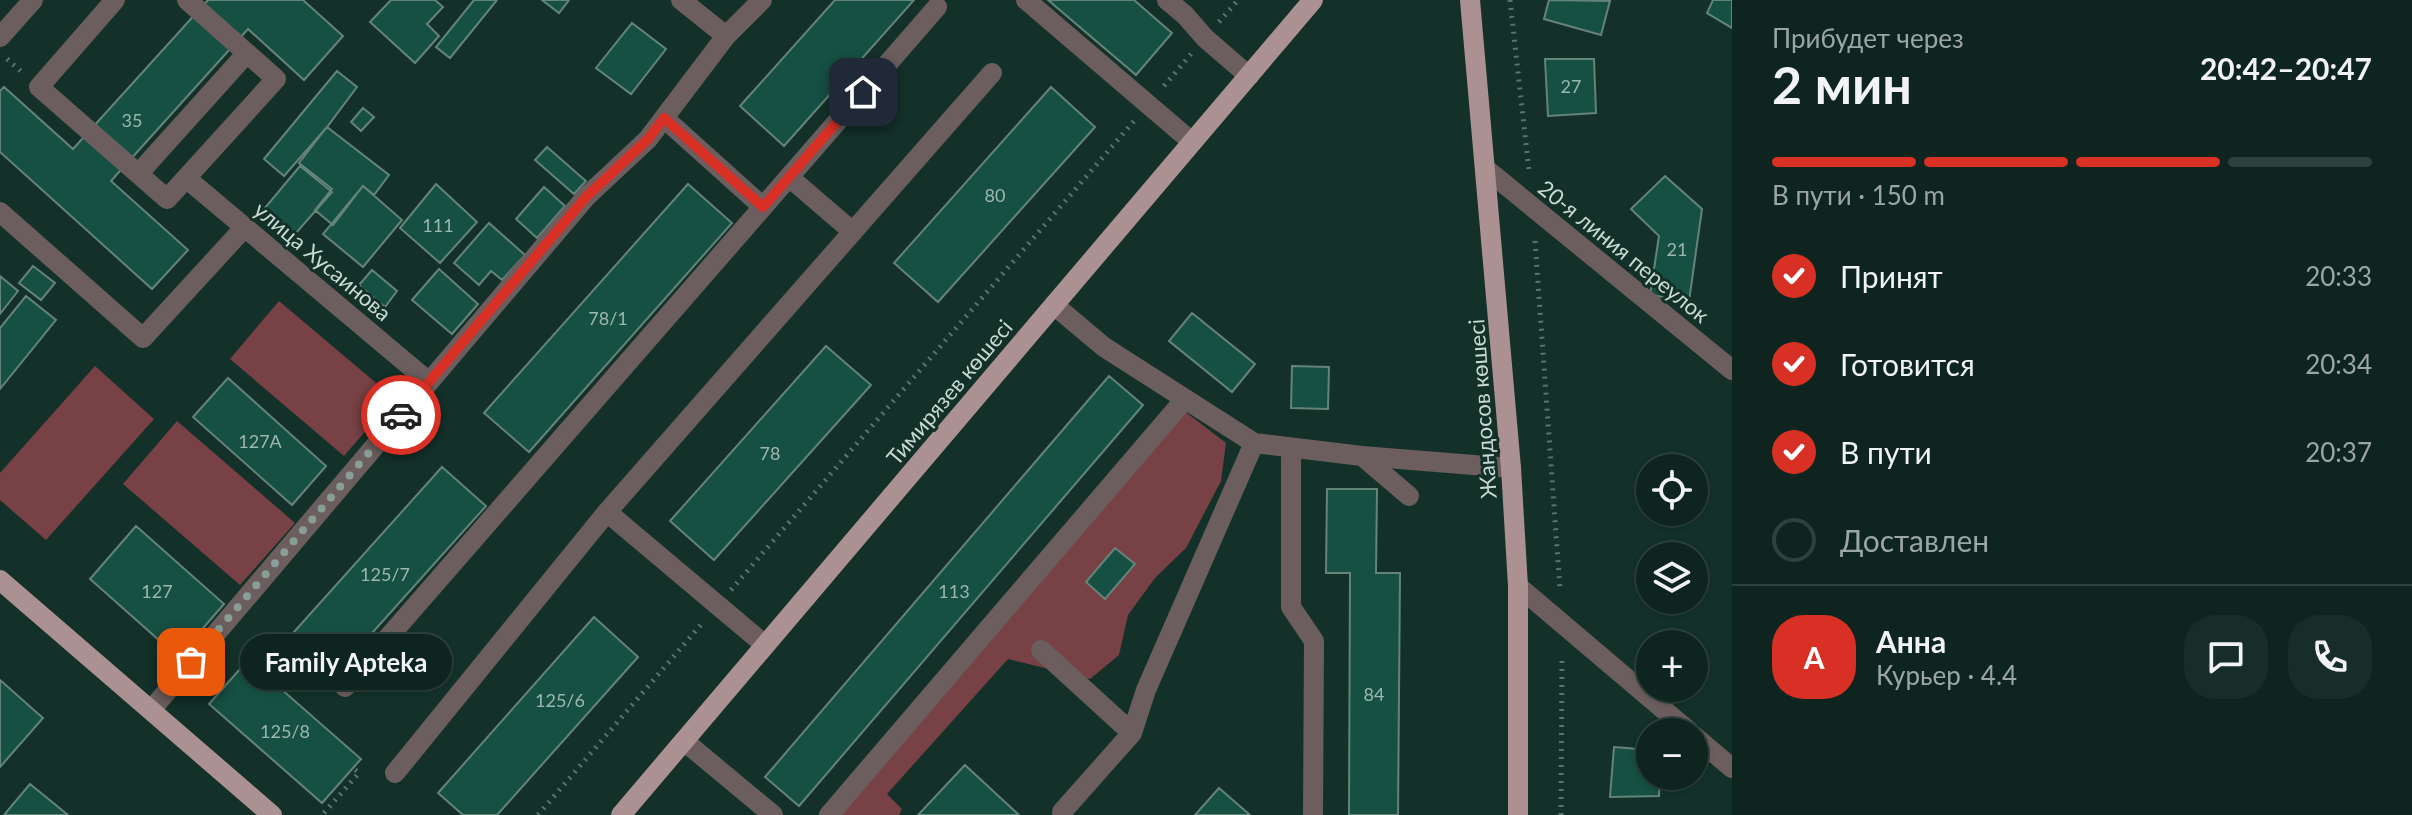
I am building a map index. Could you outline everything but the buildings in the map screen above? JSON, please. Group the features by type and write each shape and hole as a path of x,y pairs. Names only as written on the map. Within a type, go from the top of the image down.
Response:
{"main road":[{"name":"Тимирязев көшесі","path":"621,815 1313,0"},
{"name":"Жандосов көшесі","path":"1470,0 1511,468 1518,586 1518,815"},
{"path":"0,580 272,815"}],"street":[{"path":"0,37 33,0"},
{"path":"115,0 39,87 167,199 276,79 187,0"},
{"path":"681,0 726,36"},
{"path":"152,709 586,197 648,139 726,36 762,0"},
{"path":"1026,0 1192,142"},
{"path":"1167,0 1249,76"},
{"path":"345,687 937,7"},
{"path":"139,173 247,53"},
{"path":"395,773 607,512 992,73"},
{"path":"664,118 763,207"},
{"name":"20-я линия переулок","path":"1486,169 1732,370"},
{"path":"789,177 853,232"},
{"name":"улица Хусаинова","path":"186,178 429,382"},
{"path":"0,212 143,338 245,227"},
{"path":"1054,305 1104,347 1254,443 1362,456 1511,468"},
{"path":"829,815 1185,399"},
{"path":"1062,812 1132,733 1146,690 1254,443"},
{"path":"1291,448 1291,607 1314,641 1313,815"},
{"path":"1362,456 1409,496"},
{"path":"607,512 765,645"},
{"path":"1518,586 1673,718"},
{"path":"1041,650 1132,733"},
{"path":"684,741 773,815"},
{"path":"1708,748 1732,768"}],"path":[{"path":"538,815 1238,0"},
{"path":"1510,0 1532,207 1562,623 1561,815"},
{"path":"324,813 359,773 353,768"}],"shaded area":[{"path":"279,301 394,398 344,456 230,359"},
{"path":"95,366 154,419 46,540 0,500 0,473"},
{"path":"1179,407 1226,443 1221,481 1186,548 1155,578 1128,615 1119,655 1090,679 1008,659 887,794 902,809 899,815 829,815"},
{"path":"177,421 295,523 240,585 123,484"}],"way so far":[{"path":"191,662 401,415"}],"place":[{"name":"Family Apteka","path":"191,662"}],"route":[{"path":"401,415 586,197 648,139 664,118 763,207 863,92"}]}
